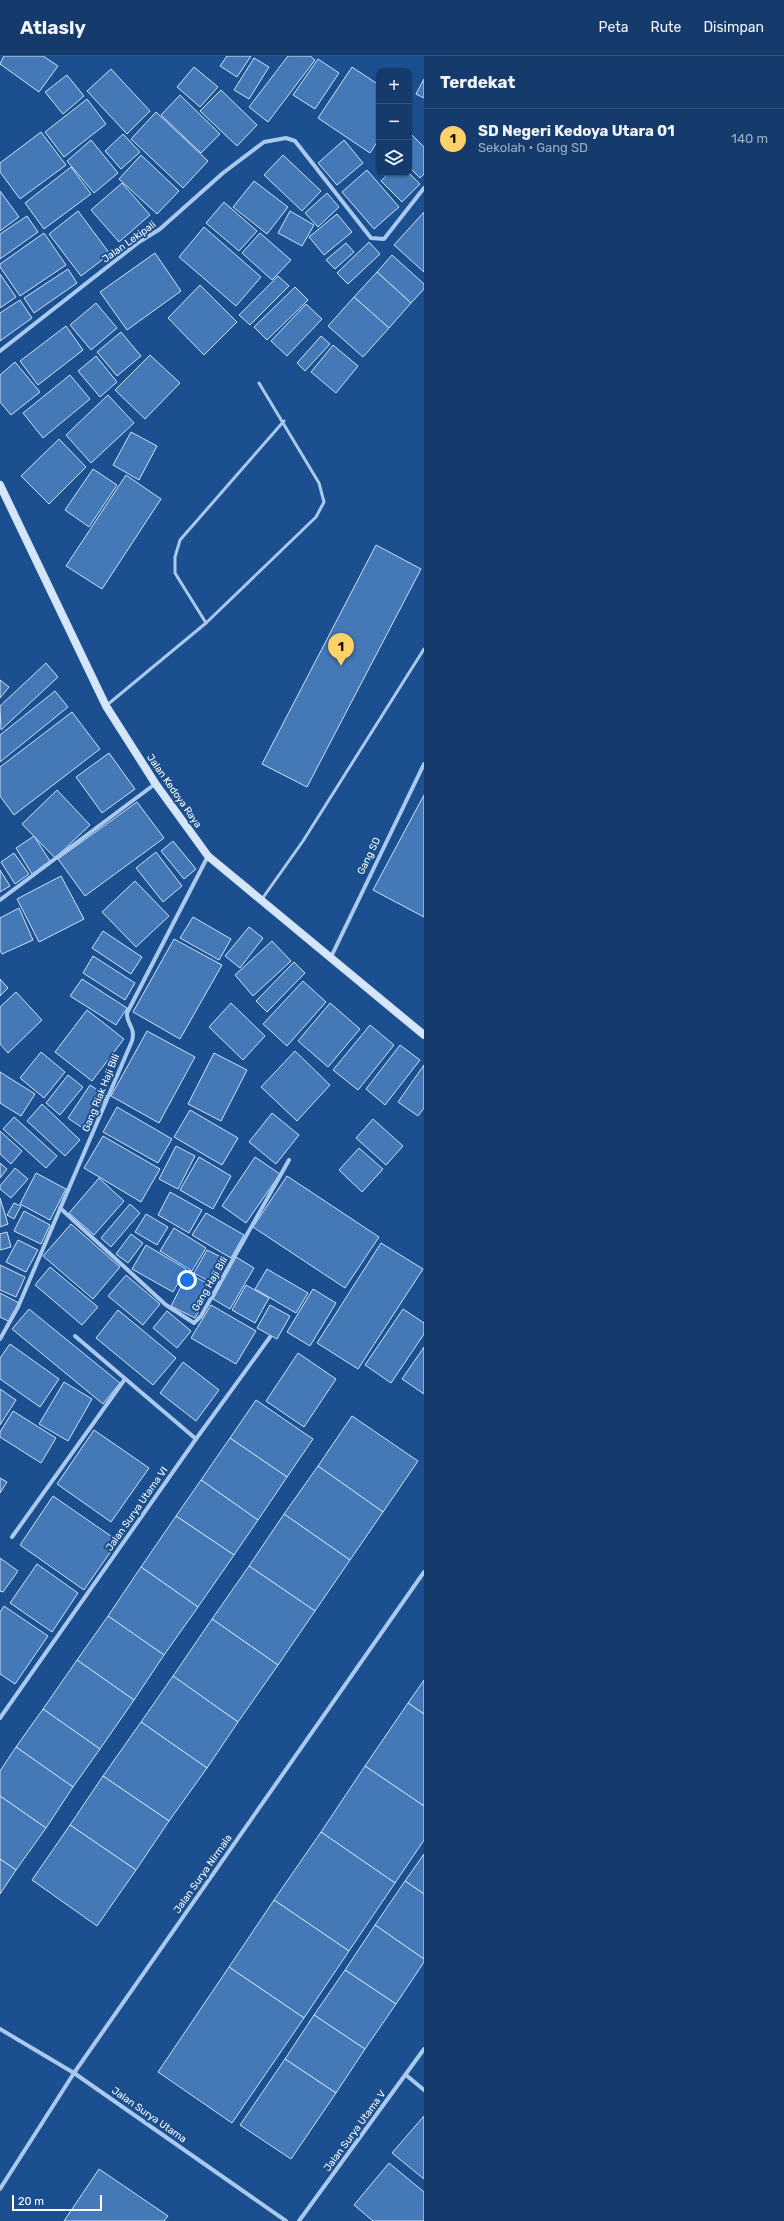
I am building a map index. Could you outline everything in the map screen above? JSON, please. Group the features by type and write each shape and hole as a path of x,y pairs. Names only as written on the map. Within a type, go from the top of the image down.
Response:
{"street":[{"name":"Jalan Lekipali","path":"0,351 139,242 160,229 223,173 264,142 286,138 295,141 372,238 384,238 424,188"},
{"name":"Jalan Kedoya Raya","path":"0,485 106,706 155,783 208,856 424,1035"},
{"name":"Gang SD","path":"331,957 424,764"},
{"path":"0,900 155,783"},
{"name":"Gang Riak Haji Bili","path":"0,1339 18,1307 132,1041 134,1031 127,1016 127,1012 208,856"},
{"name":"Gang Haji Bili","path":"60,1208 166,1305 194,1323 201,1316 289,1160"},
{"path":"75,1336 196,1439"},
{"name":"Jalan Surya Utama VI","path":"0,1718 196,1439 270,1337"},
{"path":"12,1537 125,1379"},
{"name":"Jalan Surya Nirmala","path":"0,2189 74,2073 424,1572"},
{"name":"Jalan Surya Utama","path":"0,2029 74,2073 286,2221"},
{"name":"Jalan Surya Utama V","path":"299,2221 424,2049"},
{"path":"406,2075 424,2090"}],"lane":[{"path":"106,706 206,623 316,517 324,502 319,483 284,421 259,383"},
{"path":"206,623 175,573 175,557 180,540 284,421"},
{"path":"261,900 303,841 424,649"}],"building":[{"path":"4,56 43,56 58,66 39,92 0,64"},
{"path":"227,56 251,56 237,77 220,66"},
{"path":"288,56 310,56 315,60 268,122 249,107"},
{"path":"254,58 269,67 249,99 234,90"},
{"path":"318,59 339,73 315,109 293,95"},
{"path":"194,67 218,87 200,107 177,87"},
{"path":"352,67 376,83 376,144 370,153 318,118"},
{"path":"111,69 150,111 127,134 87,91"},
{"path":"67,75 84,96 63,114 45,92"},
{"path":"424,79 424,98 416,94"},
{"path":"221,90 257,125 237,146 200,111"},
{"path":"180,95 220,134 201,153 161,115"},
{"path":"87,99 106,124 64,157 45,132"},
{"path":"156,112 208,161 183,188 131,139"},
{"path":"41,132 66,165 20,199 0,172 0,163"},
{"path":"123,134 140,152 121,169 105,151"},
{"path":"412,135 424,147 424,174 420,178 412,170"},
{"path":"91,140 118,173 94,193 67,161"},
{"path":"344,140 363,163 337,185 318,163"},
{"path":"141,155 179,191 157,214 119,179"},
{"path":"283,155 321,191 302,211 264,175"},
{"path":"71,167 91,194 44,229 25,203"},
{"path":"367,170 399,207 374,229 342,192"},
{"path":"386,176 412,176 420,184 402,202 381,181"},
{"path":"254,181 288,207 267,234 233,207"},
{"path":"122,183 150,215 119,242 91,210"},
{"path":"0,191 19,217 0,231"},
{"path":"327,193 339,207 318,227 305,213"},
{"path":"224,202 257,231 239,251 206,223"},
{"path":"78,211 110,254 81,276 49,234"},
{"path":"290,211 314,225 302,246 278,233"},
{"path":"424,212 424,272 394,245"},
{"path":"337,214 352,232 324,255 309,237"},
{"path":"27,216 38,232 0,259 0,234"},
{"path":"204,227 261,277 236,306 179,257"},
{"path":"44,233 66,265 20,296 0,267 0,264"},
{"path":"260,233 291,260 272,280 242,253"},
{"path":"369,242 380,254 348,284 337,273"},
{"path":"346,243 354,252 335,269 326,260"},
{"path":"155,253 181,291 127,330 100,292"},
{"path":"392,255 424,284 424,289 411,303 377,272"},
{"path":"68,269 77,283 34,313 24,298"},
{"path":"377,272 411,303 389,328 354,297"},
{"path":"0,274 16,297 0,308"},
{"path":"278,276 289,286 250,325 239,315"},
{"path":"200,285 237,322 204,355 168,318"},
{"path":"295,287 308,300 267,340 254,327"},
{"path":"354,297 389,328 363,357 328,326"},
{"path":"20,300 32,318 0,341 0,313"},
{"path":"96,303 117,328 91,350 70,325"},
{"path":"306,304 322,319 287,356 271,341"},
{"path":"66,326 83,350 38,385 20,361"},
{"path":"121,332 141,356 117,376 97,352"},
{"path":"321,336 330,344 305,371 297,363"},
{"path":"333,345 358,366 336,393 311,372"},
{"path":"150,355 180,383 145,419 115,390"},
{"path":"96,356 117,382 100,397 78,371"},
{"path":"15,362 40,392 11,415 0,402 0,375"},
{"path":"70,375 90,399 43,438 23,413"},
{"path":"108,395 134,423 91,463 66,435"},
{"path":"131,432 157,446 139,480 113,465"},
{"path":"59,439 86,467 49,504 21,476"},
{"path":"93,469 117,485 89,527 65,510"},
{"path":"126,475 161,499 102,589 66,566"},
{"path":"376,545 421,569 307,787 262,764"},
{"path":"46,663 58,677 1,730 0,706"},
{"path":"0,680 9,687 0,698"},
{"path":"55,691 68,707 0,762 0,735"},
{"path":"72,712 100,749 14,815 0,796 0,767"},
{"path":"109,753 135,789 102,813 76,777"},
{"path":"57,790 90,825 55,858 22,824"},
{"path":"424,795 424,917 373,890"},
{"path":"137,802 164,838 85,896 58,859"},
{"path":"34,836 50,861 32,874 16,848"},
{"path":"173,841 196,869 184,879 161,851"},
{"path":"156,852 182,886 163,902 136,868"},
{"path":"14,853 29,874 15,884 1,862"},
{"path":"0,870 10,886 0,892"},
{"path":"61,876 84,919 39,942 17,899"},
{"path":"135,881 169,916 136,947 102,912"},
{"path":"19,908 33,940 2,954 0,950 0,918"},
{"path":"193,917 231,939 219,960 180,938"},
{"path":"249,927 263,938 240,968 225,956"},
{"path":"103,931 142,957 131,974 92,948"},
{"path":"174,939 222,965 180,1039 133,1012"},
{"path":"272,941 291,961 253,996 235,975"},
{"path":"93,956 135,983 125,1000 83,973"},
{"path":"294,962 305,973 267,1012 256,1001"},
{"path":"0,979 8,988 0,996"},
{"path":"82,979 127,1008 116,1025 70,996"},
{"path":"303,981 326,1002 287,1046 263,1024"},
{"path":"16,992 42,1020 8,1053 0,1044 0,1007"},
{"path":"231,1003 265,1036 243,1060 209,1027"},
{"path":"330,1003 360,1029 328,1067 298,1041"},
{"path":"87,1010 124,1039 92,1081 55,1052"},
{"path":"370,1025 394,1045 358,1090 333,1070"},
{"path":"147,1031 195,1057 159,1123 111,1096"},
{"path":"400,1045 420,1060 385,1105 366,1089"},
{"path":"295,1051 330,1085 297,1121 261,1087"},
{"path":"41,1052 65,1072 44,1098 20,1078"},
{"path":"214,1053 247,1070 221,1121 188,1104"},
{"path":"424,1065 424,1108 418,1116 398,1102"},
{"path":"0,1072 35,1094 21,1116 0,1103"},
{"path":"68,1075 83,1087 60,1115 46,1103"},
{"path":"90,1085 107,1096 84,1129 68,1118"},
{"path":"42,1104 80,1140 65,1156 27,1121"},
{"path":"117,1107 172,1139 158,1163 103,1132"},
{"path":"190,1110 238,1138 222,1165 174,1137"},
{"path":"272,1113 299,1135 276,1164 249,1142"},
{"path":"14,1117 57,1156 46,1168 3,1129"},
{"path":"373,1119 403,1146 386,1165 356,1138"},
{"path":"0,1131 22,1151 11,1164 0,1154"},
{"path":"103,1136 160,1169 141,1202 84,1168"},
{"path":"176,1146 195,1156 178,1189 159,1179"},
{"path":"359,1148 383,1169 362,1192 339,1170"},
{"path":"199,1157 231,1176 213,1209 180,1190"},
{"path":"255,1157 280,1174 246,1223 222,1206"},
{"path":"0,1163 7,1169 0,1178"},
{"path":"15,1168 28,1179 11,1198 0,1189 0,1186"},
{"path":"36,1173 66,1189 50,1220 20,1204"},
{"path":"287,1176 379,1237 345,1288 253,1227"},
{"path":"99,1178 124,1201 94,1235 69,1213"},
{"path":"170,1192 202,1210 189,1233 158,1215"},
{"path":"0,1198 8,1224 0,1227"},
{"path":"14,1203 21,1206 14,1219 7,1215"},
{"path":"130,1204 140,1213 111,1247 101,1238"},
{"path":"24,1211 50,1225 41,1244 14,1231"},
{"path":"206,1213 244,1235 231,1258 192,1235"},
{"path":"146,1214 168,1227 157,1245 135,1232"},
{"path":"71,1224 120,1267 93,1299 43,1256"},
{"path":"174,1228 206,1248 192,1271 160,1251"},
{"path":"7,1232 11,1247 0,1250 0,1234"},
{"path":"131,1234 143,1243 128,1263 116,1254"},
{"path":"18,1240 38,1250 26,1272 6,1262"},
{"path":"381,1243 423,1269 358,1369 317,1343"},
{"path":"146,1245 186,1269 173,1292 132,1269"},
{"path":"207,1250 227,1260 214,1284 194,1273"},
{"path":"236,1257 254,1268 230,1309 213,1299"},
{"path":"0,1265 25,1277 16,1297 0,1290"},
{"path":"50,1267 98,1307 82,1325 35,1285"},
{"path":"267,1269 308,1293 296,1313 255,1289"},
{"path":"188,1273 212,1286 195,1318 171,1306"},
{"path":"126,1275 160,1304 143,1325 108,1296"},
{"path":"246,1285 269,1298 255,1323 232,1310"},
{"path":"313,1289 336,1303 310,1346 287,1332"},
{"path":"0,1293 19,1303 10,1322 0,1317"},
{"path":"211,1305 256,1331 236,1364 191,1338"},
{"path":"270,1305 290,1316 277,1339 257,1328"},
{"path":"29,1309 120,1383 103,1404 12,1329"},
{"path":"403,1309 424,1323 424,1334 391,1383 365,1365"},
{"path":"118,1310 176,1358 153,1385 96,1338"},
{"path":"167,1311 191,1331 177,1348 153,1328"},
{"path":"10,1344 59,1379 40,1407 0,1379 0,1358"},
{"path":"424,1347 424,1394 402,1379"},
{"path":"298,1353 336,1379 304,1427 266,1401"},
{"path":"183,1362 219,1390 196,1421 160,1393"},
{"path":"64,1382 92,1399 68,1441 39,1424"},
{"path":"0,1389 16,1400 0,1425"},
{"path":"256,1400 313,1439 287,1477 230,1438"},
{"path":"13,1411 56,1438 41,1463 0,1437 0,1432"},
{"path":"352,1416 418,1461 383,1512 318,1466"},
{"path":"94,1430 149,1468 111,1522 57,1484"},
{"path":"230,1438 287,1477 258,1520 201,1480"},
{"path":"318,1466 383,1512 350,1560 284,1514"},
{"path":"0,1478 7,1482 0,1493"},
{"path":"201,1480 258,1520 234,1555 176,1516"},
{"path":"53,1496 118,1541 84,1590 20,1545"},
{"path":"284,1514 350,1560 315,1611 249,1566"},
{"path":"176,1516 234,1555 198,1607 141,1567"},
{"path":"0,1558 18,1571 3,1592 0,1591"},
{"path":"37,1564 78,1593 52,1632 10,1603"},
{"path":"249,1566 315,1611 278,1665 212,1619"},
{"path":"141,1567 198,1607 164,1655 108,1616"},
{"path":"4,1606 48,1636 15,1684 0,1674 0,1612"},
{"path":"108,1616 164,1655 134,1700 77,1660"},
{"path":"212,1619 278,1665 238,1722 173,1676"},
{"path":"77,1660 134,1700 100,1749 43,1709"},
{"path":"173,1676 238,1722 207,1768 141,1722"},
{"path":"424,1680 424,1714 408,1703"},
{"path":"408,1703 424,1714 424,1806 365,1766"},
{"path":"43,1709 100,1749 73,1787 16,1747"},
{"path":"141,1722 207,1768 169,1821 103,1776"},
{"path":"16,1747 73,1787 46,1828 0,1796 0,1771"},
{"path":"365,1766 424,1806 424,1840 395,1883 321,1832"},
{"path":"103,1776 169,1821 136,1870 70,1825"},
{"path":"0,1796 46,1828 16,1870 0,1859"},
{"path":"70,1825 136,1870 97,1926 32,1880"},
{"path":"321,1832 395,1883 349,1951 274,1900"},
{"path":"424,1854 424,1894 405,1881"},
{"path":"0,1859 16,1870 0,1894"},
{"path":"405,1881 424,1894 424,1959 375,1925"},
{"path":"274,1900 349,1951 304,2018 229,1967"},
{"path":"375,1925 424,1959 424,1962 396,2004 345,1970"},
{"path":"229,1967 304,2018 232,2123 158,2072"},
{"path":"345,1970 396,2004 365,2049 314,2015"},
{"path":"314,2015 365,2049 336,2093 285,2059"},
{"path":"285,2059 336,2093 291,2159 240,2125"},
{"path":"424,2116 424,2179 392,2153"},
{"path":"389,2163 424,2192 424,2221 373,2221 354,2205"},
{"path":"99,2169 168,2216 164,2221 64,2221"}],"place":[{"name":"SD Negeri Kedoya Utara 01","path":"341,666"}]}
